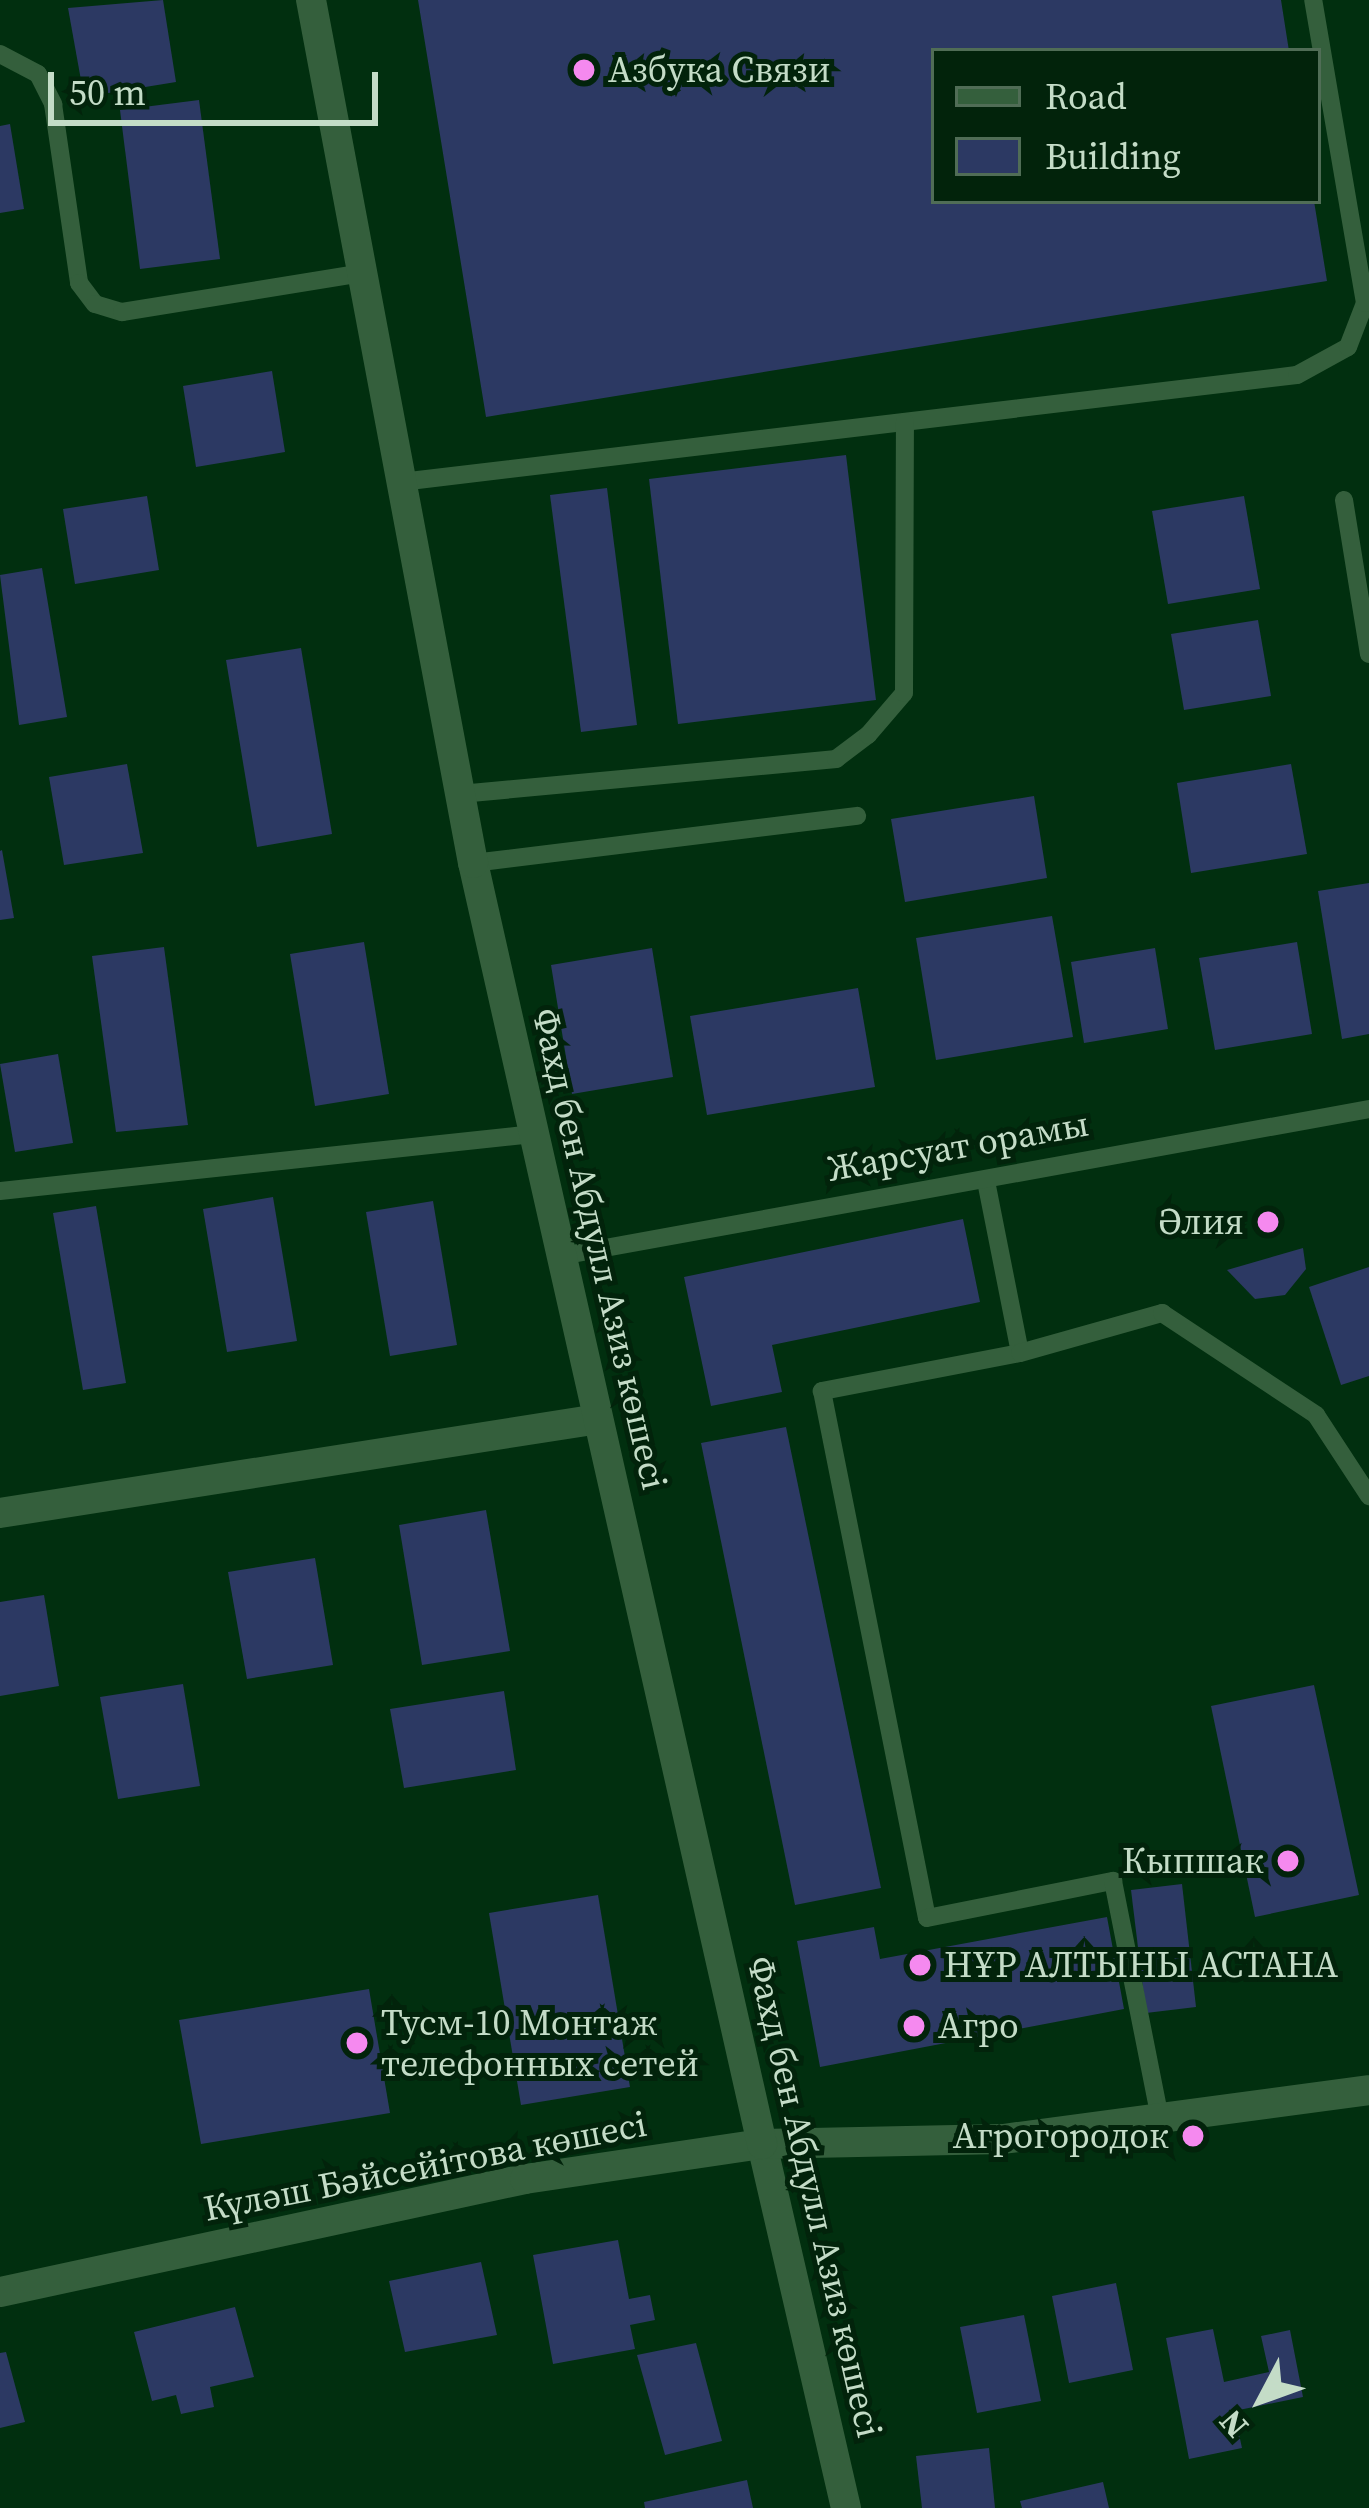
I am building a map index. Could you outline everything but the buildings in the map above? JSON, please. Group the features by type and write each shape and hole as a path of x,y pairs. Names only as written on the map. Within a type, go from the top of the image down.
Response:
{"street":[{"name":"Фахд бен Абдулл Азиз көшесі","path":"311,0 472,863 847,2508"},
{"path":"0,1513 598,1419"},
{"name":"Күләш Бәйсейітова көшесі","path":"0,2292 524,2179 762,2144 1003,2139 1369,2090"}],"lane":[{"path":"401,482 1297,375 1348,347 1365,303 1313,0"},
{"path":"0,54 38,74 53,104 79,283 95,304 122,312 362,273"},
{"path":"460,794 836,759 868,735 904,693 905,422"},
{"path":"1344,500 1369,654"},
{"path":"472,863 857,816"},
{"name":"Жарсуат орамы","path":"561,1256 1369,1109"},
{"path":"0,1191 533,1134"},
{"path":"986,1181 1020,1353"},
{"path":"1160,2118 1113,1882 927,1918 822,1391 1020,1353 1162,1313 1316,1415 1369,1496"}],"place":[{"name":"Азбука Связи","path":"584,70"},
{"name":"Әлия","path":"1268,1222"},
{"name":"Кыпшак","path":"1288,1861"},
{"name":"НҰР АЛТЫНЫ АСТАНА","path":"920,1965"},
{"name":"Агро","path":"914,2026"},
{"name":"Тусм-10 Монтаж телефонных сетей","path":"357,2043"},
{"name":"Агрогородок","path":"1193,2136"}]}
